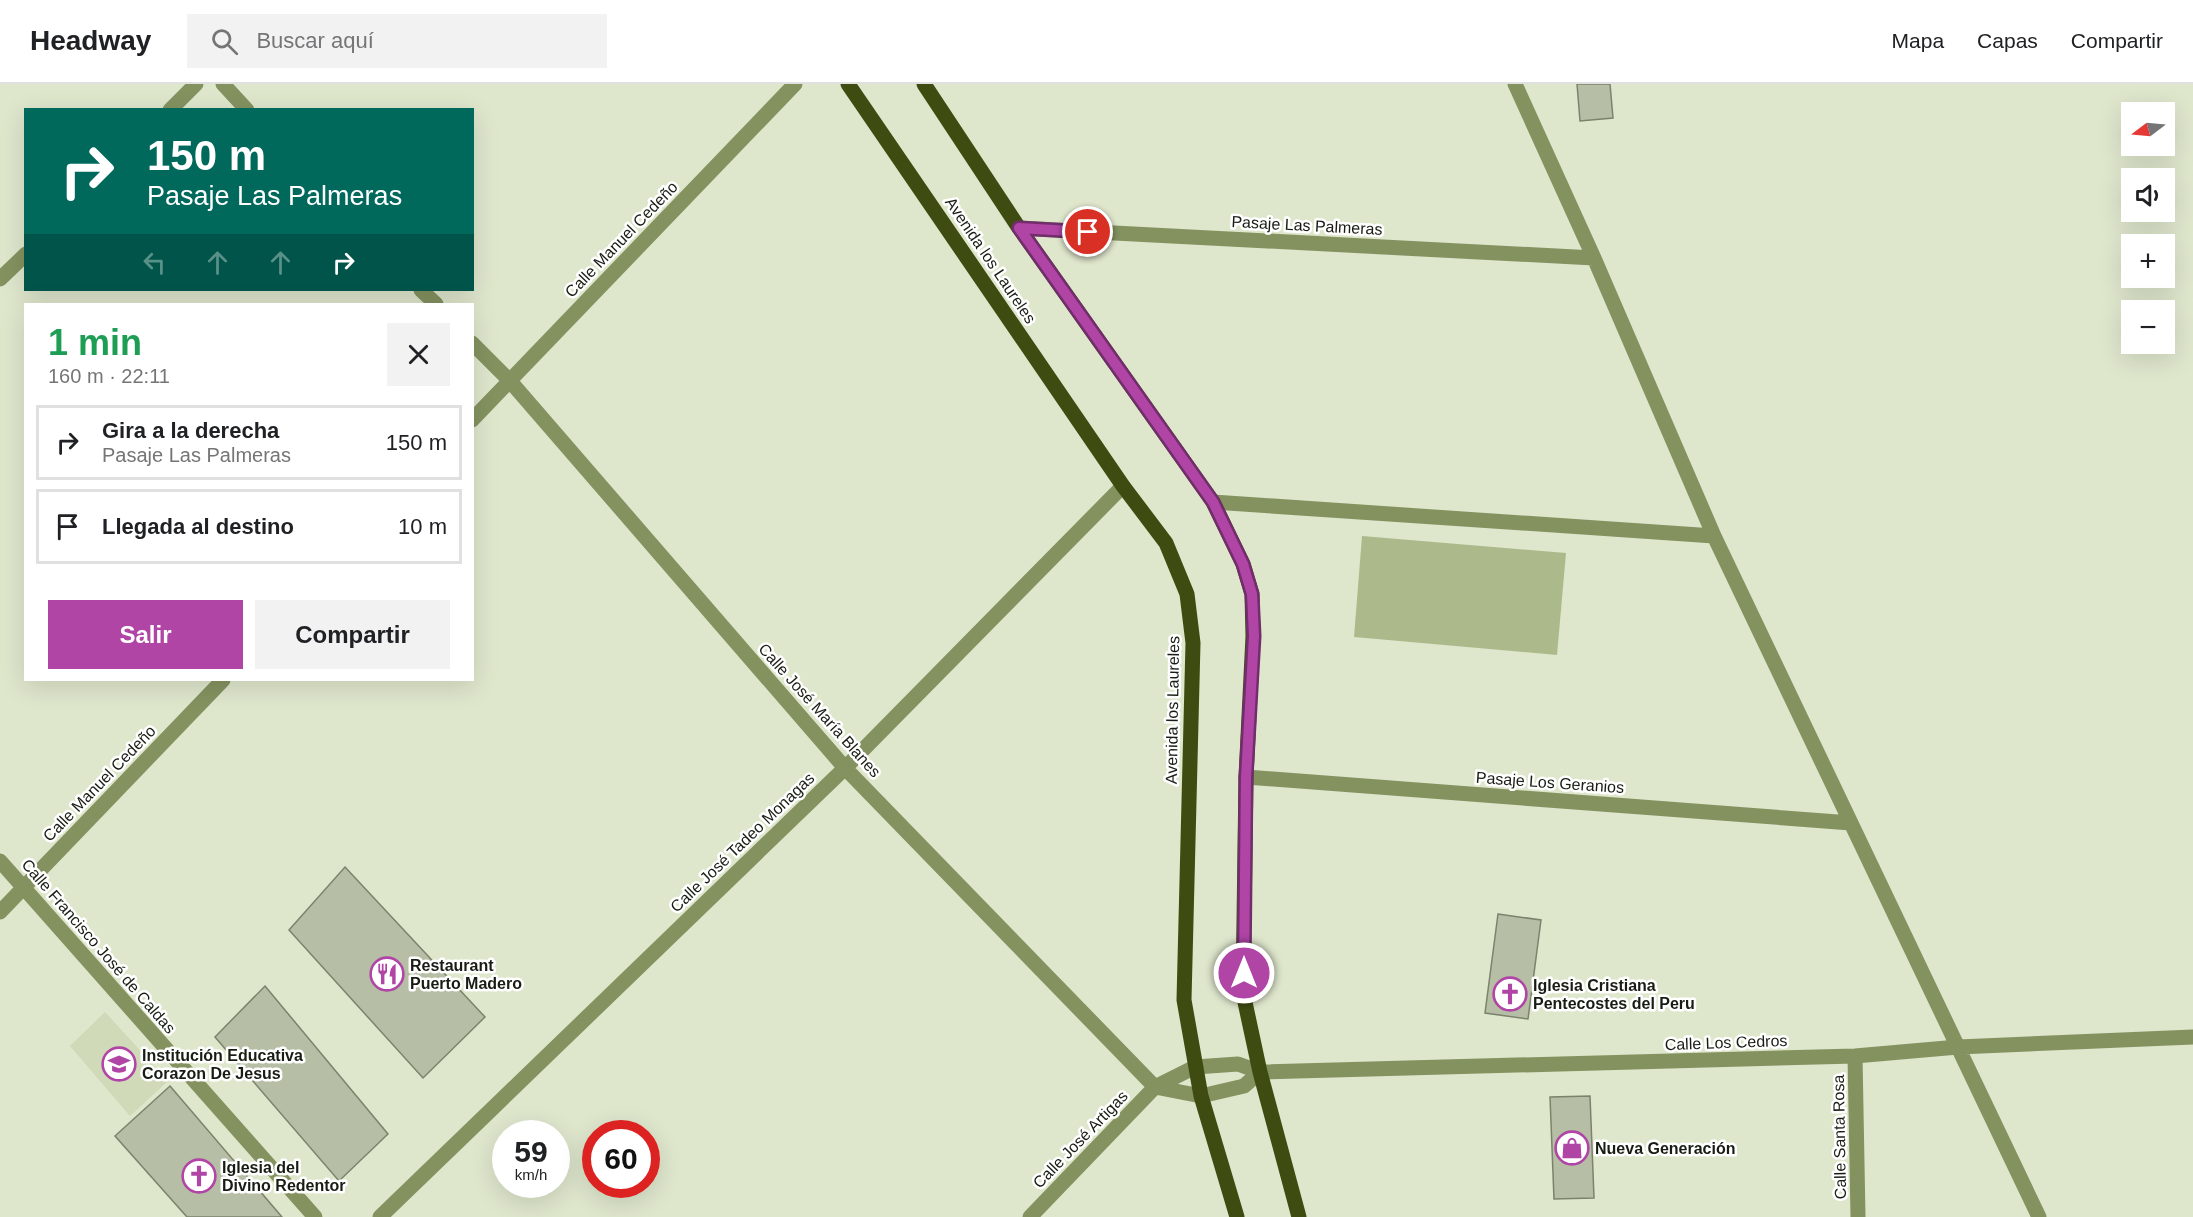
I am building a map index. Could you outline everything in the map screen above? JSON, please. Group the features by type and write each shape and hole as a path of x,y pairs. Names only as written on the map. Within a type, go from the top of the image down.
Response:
{"main road":[{"name":"Avenida los Laureles","path":"848,84 1123,486 1166,543 1187,594 1192,633 1184,1000 1201,1096 1237,1217"},
{"path":"924,84 1019,228 1213,502 1243,564 1252,594 1254,636 1246,777 1244,993 1260,1072 1299,1217"}],"street":[{"path":"172,108 196,84"},
{"path":"223,84 245,108"},
{"name":"Calle Manuel Cedeño","path":"474,418 795,84"},
{"path":"1515,84 1594,258 1714,536 2039,1217"},
{"name":"Pasaje Las Palmeras","path":"1019,228 1594,258"},
{"path":"0,279 24,256"},
{"path":"422,291 435,303"},
{"name":"Calle José María Blanes","path":"474,345 510,381 845,768 1155,1087"},
{"name":"Calle José Tadeo Monagas","path":"380,1217 845,768 1123,486"},
{"path":"1213,502 1714,536"},
{"name":"Calle Manuel Cedeño","path":"0,912 222,681"},
{"name":"Pasaje Los Geranios","path":"1246,777 1851,823"},
{"name":"Calle Francisco José de Caldas","path":"0,861 315,1217"},
{"name":"Calle Los Cedros","path":"1260,1072 1855,1056 1958,1047 2193,1037"},
{"name":"Calle Santa Rosa","path":"1855,1056 1858,1217"},
{"name":"Calle José Artigas","path":"1030,1217 1155,1087 1195,1067 1238,1064 1260,1072"},
{"path":"1155,1087 1201,1096 1244,1086 1260,1072"}],"shaded area":[{"path":"1362,536 1566,553 1557,655 1354,637"},
{"name":"Institución Educativa Corazon De Jesus","path":"105,1012 168,1081 130,1116 70,1046"}],"building":[{"path":"1577,84 1610,84 1613,118 1580,121"},
{"name":"Restaurant Puerto Madero","path":"345,867 485,1017 423,1078 289,930"},
{"path":"1498,914 1541,920 1528,1019 1485,1013"},
{"path":"265,986 388,1134 339,1181 215,1037"},
{"name":"Iglesia del Divino Redentor","path":"170,1086 282,1217 187,1217 115,1136"},
{"name":"Nueva Generación","path":"1590,1096 1594,1198 1554,1199 1550,1097"}],"place":[{"name":"Restaurant Puerto Madero","path":"387,974"},
{"name":"Iglesia Cristiana Pentecostes del Peru","path":"1510,994"},
{"name":"Institución Educativa Corazon De Jesus","path":"119,1064"},
{"name":"Nueva Generación","path":"1572,1148"},
{"name":"Iglesia del Divino Redentor","path":"199,1176"}],"route":[{"path":"1088,232 1019,228 1213,502 1243,564 1252,594 1254,636 1246,777 1244,973"}]}
